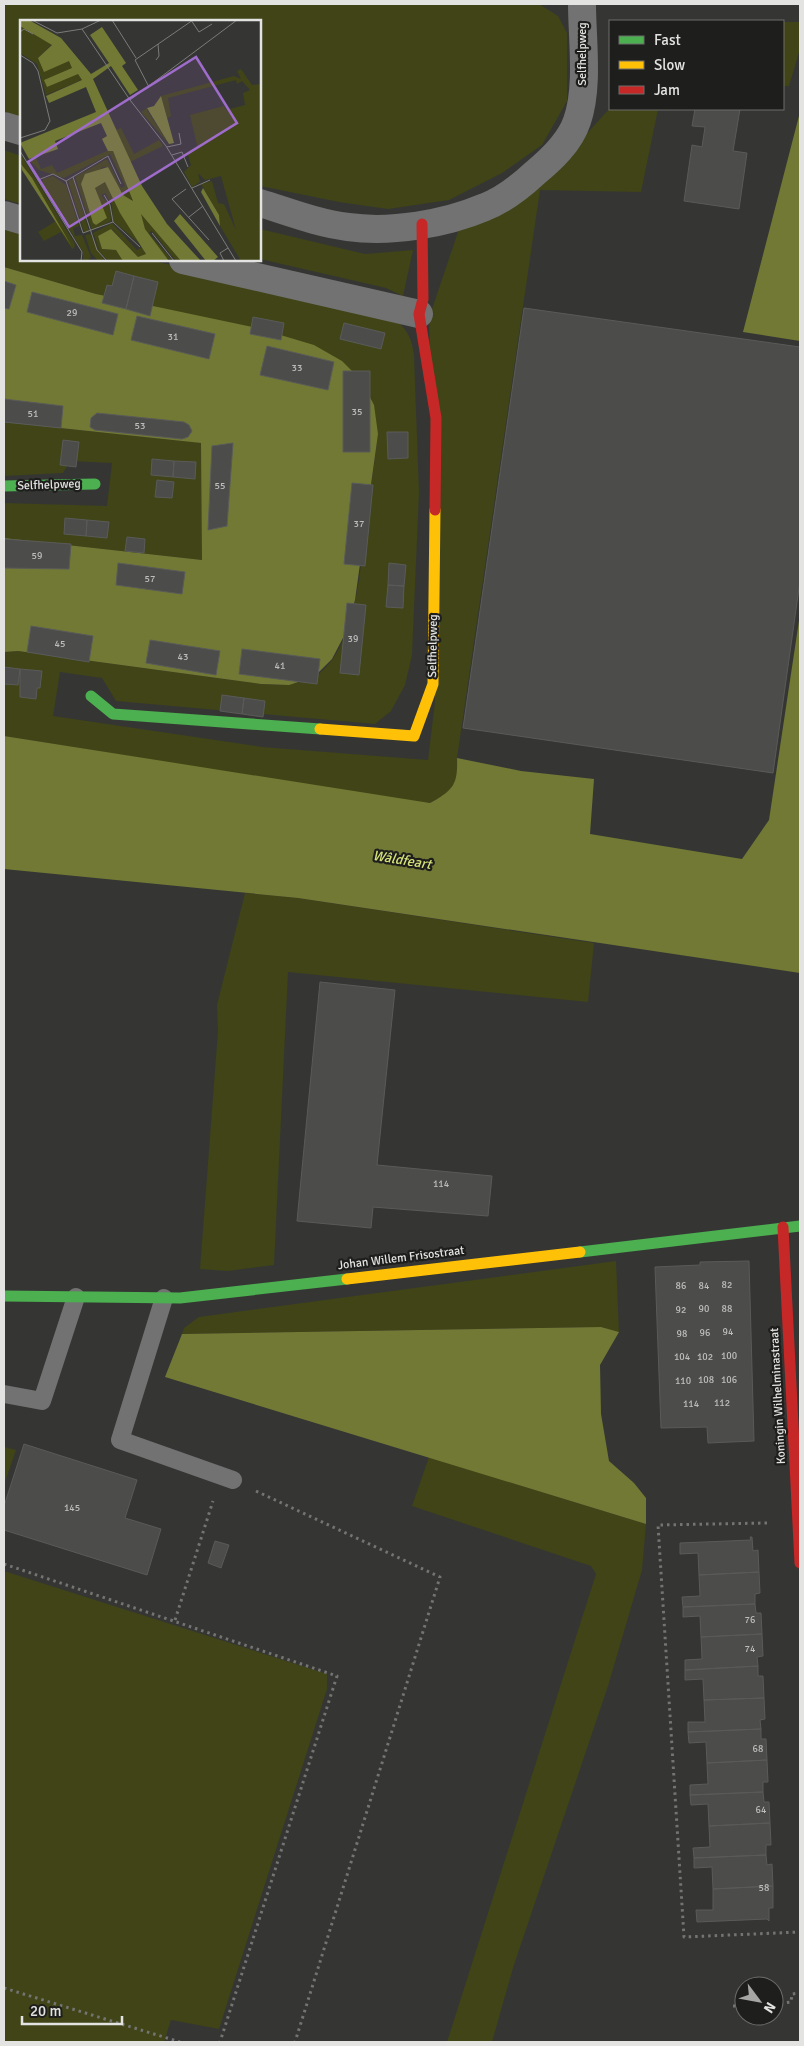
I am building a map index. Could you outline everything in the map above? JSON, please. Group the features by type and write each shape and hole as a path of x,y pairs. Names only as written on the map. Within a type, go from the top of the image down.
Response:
{"street":[{"name":"Selfhelpweg","path":"261,203 310,219 349,227 384,228 422,224 486,207 520,186 557,155 577,121 583,81 582,4"},
{"path":"4,126 20,131"},
{"path":"4,215 20,220"},
{"name":"Selfhelpweg","path":"92,696 113,714 414,736 433,684 436,418 419,314 424,299 422,224"},
{"path":"187,261 419,314"},
{"name":"Selfhelpweg","path":"4,486 94,484"},
{"name":"Johan Willem Frisostraat","path":"4,1296 164,1298 199,1296 800,1226"},
{"name":"Koningin Wilhelminastraat","path":"784,1227 798,1473 800,1563"}],"lane":[{"path":"4,1394 42,1401 76,1297"},
{"path":"164,1298 120,1440 227,1478"}],"path":[{"path":"175,1620 227,1478 440,1576 294,2042"},
{"path":"798,1523 658,1525 684,1937 800,1932"},
{"path":"4,1564 337,1676 220,2042"},
{"path":"4,1988 180,2042"},
{"path":"784,2003 791,2002 792,1994 800,1994"}],"shaded area":[{"path":"4,4 539,4 558,16 567,33 567,101 542,145 502,173 449,200 388,209 339,202 261,186 261,20 20,20 20,117 4,112"},
{"path":"784,22 800,22 800,49 789,86 784,86"},
{"path":"609,109 658,110 641,192 540,190 457,758 458,778 448,793 430,803 389,798 4,736 4,652 18,651 261,684 281,685 308,680 314,677 328,665 339,649 354,608 378,434 96,294 4,267 4,224 20,228 20,261 153,261 314,295 397,321 409,337 414,356 419,492 412,655 405,685 391,711 375,724 116,701 102,678 60,672 53,716 262,747 428,760 435,702 429,318 460,226 571,151"},
{"path":"4,150 20,156 20,204 4,199"},
{"path":"261,229 365,254 413,250 403,296 386,288 261,259"},
{"path":"4,422 202,443 202,560 4,538 4,503 107,506 112,463 70,461 63,473 4,476"},
{"path":"245,893 298,898 594,943 588,1002 288,972 274,1265 228,1271 200,1269 218,1031 217,1005"},
{"path":"616,1261 619,1332 601,1327 182,1334 184,1328 199,1317"},
{"path":"4,1447 16,1450 4,1485"},
{"path":"429,1457 646,1524 642,1570 608,1686 513,1968 492,2042 447,2042 596,1574 591,1566 412,1506"},
{"path":"4,1571 327,1674 327,1689 219,2029 171,2020 164,2042 4,2042"}],"water":[{"path":"800,112 800,341 743,332"},
{"path":"4,267 96,294 257,328 314,345 342,361 361,380 374,405 378,434 355,600 345,634 332,659 314,677 289,685 261,684 18,651 4,652 4,538 202,560 201,443 4,422"},
{"name":"Wâldfeart","path":"800,614 800,973 298,898 4,869 4,736 430,803 449,790 455,781 457,758 521,771 594,779 590,834 742,859 769,820"},
{"path":"601,1327 619,1332 600,1365 601,1414 609,1461 634,1483 646,1498 646,1524 165,1377 182,1334"}],"building":[{"path":"695,110 740,110 733,151 747,153 739,209 684,201 692,145 702,147 705,127 692,126"},
{"path":"116,271 134,276 126,309 102,303 107,285 112,286"},
{"path":"134,276 158,282 150,316 126,309"},
{"path":"4,281 16,285 9,309 4,308"},
{"path":"32,292 118,314 113,335 27,312"},
{"path":"524,308 800,347 800,581 773,773 463,728"},
{"path":"137,316 215,334 209,359 131,340"},
{"path":"253,317 284,323 281,340 250,334"},
{"path":"344,323 385,333 381,349 340,339"},
{"path":"267,346 334,362 328,390 260,375"},
{"path":"343,371 370,371 370,452 343,452"},
{"path":"4,399 63,406 61,428 4,422"},
{"path":"97,413 184,422 189,425 192,431 188,437 182,439 95,430 90,427 91,418"},
{"path":"387,432 408,432 408,458 388,459"},
{"path":"63,440 79,442 76,467 60,465"},
{"path":"233,443 227,526 208,530 212,446"},
{"path":"152,459 174,461 173,477 151,475"},
{"path":"174,461 196,462 195,479 173,477"},
{"path":"157,480 174,482 172,498 155,497"},
{"path":"352,483 373,485 365,566 344,564"},
{"path":"65,518 87,520 86,536 64,534"},
{"path":"87,520 109,522 107,538 86,536"},
{"path":"127,537 145,539 144,553 125,551"},
{"path":"4,539 71,544 69,569 4,568"},
{"path":"118,563 185,572 182,594 116,585"},
{"path":"389,563 406,565 404,586 388,585"},
{"path":"388,585 404,586 403,608 386,607"},
{"path":"347,603 366,605 359,675 340,673"},
{"path":"31,626 93,636 89,662 27,652"},
{"path":"150,640 220,651 216,675 146,663"},
{"path":"242,649 320,659 317,684 239,674"},
{"path":"4,667 20,669 18,685 4,684"},
{"path":"20,669 42,671 40,688 37,688 36,699 20,697"},
{"path":"222,695 244,698 242,714 220,711"},
{"path":"244,698 265,701 263,717 242,714"},
{"path":"320,982 395,990 377,1165 492,1176 488,1216 373,1207 371,1228 297,1221"},
{"path":"749,1261 754,1441 708,1443 707,1427 661,1428 655,1267 700,1265 700,1262"},
{"path":"24,1444 137,1480 125,1518 161,1529 147,1575 4,1530 4,1506"},
{"path":"750,1537 752,1537 753,1551 758,1550 759,1572 699,1575 698,1553 680,1554 680,1543 751,1540"},
{"path":"215,1541 229,1545 221,1568 208,1563"},
{"path":"759,1572 760,1593 755,1594 755,1604 683,1607 682,1597 700,1596 699,1575"},
{"path":"755,1604 756,1613 761,1613 762,1634 701,1637 700,1616 683,1617 683,1607"},
{"path":"762,1634 763,1656 757,1657 758,1666 685,1670 685,1660 702,1659 701,1637"},
{"path":"758,1666 758,1676 763,1676 764,1698 704,1700 703,1679 685,1680 685,1670"},
{"path":"764,1698 765,1719 760,1720 761,1729 688,1732 688,1722 705,1722 704,1700"},
{"path":"761,1729 761,1739 766,1739 767,1760 707,1763 706,1742 689,1743 688,1732"},
{"path":"767,1760 768,1782 763,1782 763,1792 690,1795 690,1785 708,1784 707,1763"},
{"path":"763,1792 764,1802 769,1802 770,1823 709,1826 708,1804 691,1805 690,1795"},
{"path":"770,1823 771,1845 766,1845 766,1855 694,1858 693,1848 710,1847 709,1826"},
{"path":"766,1855 767,1865 772,1864 773,1886 713,1889 712,1867 694,1868 694,1858"},
{"path":"773,1886 773,1908 769,1908 769,1921 767,1919 697,1922 696,1910 713,1910 713,1889"}],"traffic: fast":[{"path":"4,486 95,484"},
{"path":"91,696 113,714 320,729"},
{"path":"580,1252 800,1226"},
{"path":"4,1296 180,1298 347,1279"}],"traffic: slow":[{"path":"320,729 414,736 433,684 435,510"},
{"path":"347,1279 580,1252"}],"traffic: jam":[{"path":"422,224 423,299 419,314 436,418 435,510"},
{"path":"783,1227 800,1563"}]}
